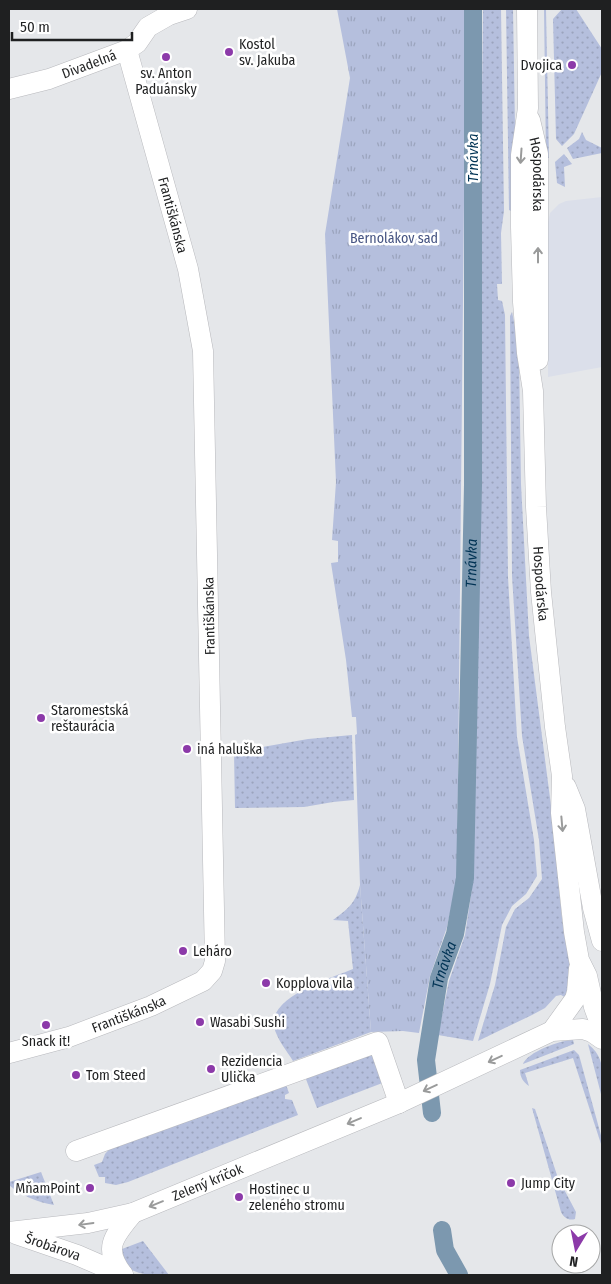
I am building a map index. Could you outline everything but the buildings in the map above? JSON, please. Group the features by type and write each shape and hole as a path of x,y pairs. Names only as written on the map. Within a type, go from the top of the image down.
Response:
{"street":[{"name":"Divadelná","path":"9,89 49,79 127,50 137,43 148,27 169,15 187,9"},
{"name":"Hospodárska","path":"527,9 528,108 538,154 540,353 533,391 536,507 542,592 555,727 562,776 561,813 574,932 579,960 586,976 602,1029"},
{"name":"Františkánska","path":"9,1053 69,1037 151,1006 203,981 212,970 215,961 203,351 188,269 127,50"},
{"name":"Hospodárska","path":"562,776 575,809 593,908 602,941"},
{"name":"Hospodárska","path":"552,1031 575,999 579,960"},
{"name":"Zelený kríčok","path":"9,1232 88,1224 133,1213 399,1103 552,1031 583,1029 592,1032 602,1039"},
{"path":"87,1153 378,1042 399,1103"},
{"path":"123,1275 115,1265 111,1255 113,1242 119,1230 133,1213"},
{"name":"Šrobárova","path":"9,1232 77,1254 123,1275"}],"shaded area":[{"path":"602,197 602,367 548,377 548,222 550,213 559,204 566,201"}],"green space":[{"name":"Bernolákov sad","path":"337,9 466,9 457,881 447,927 430,976 419,1033 403,1031 371,1032 360,885 356,717 352,717 346,660 331,563 338,562 338,541 332,540 336,482 325,234 350,78"},
{"path":"483,9 501,9 504,211 501,233 502,284 497,284 498,300 502,301 505,315 508,577 517,737 534,840 537,876 526,894 512,906 502,925 490,984 473,1041 438,1035 449,981 465,935 472,888"},
{"path":"506,9 513,9 516,185 511,211 509,210"},
{"path":"544,9 546,9 549,158 546,158"},
{"path":"562,9 576,9 602,49 602,72 574,134 562,146 556,139 553,19"},
{"path":"582,132 586,140 602,148 602,153 573,159 567,148 579,139"},
{"path":"564,154 572,164 564,167 565,187 557,183 555,162"},
{"path":"512,312 519,355 521,484 529,636 553,821 562,918 572,976 568,999 561,995 556,996 545,1008 478,1041 495,985 506,927 515,909 529,898 542,879 539,840 522,736 512,576 510,316"},
{"path":"352,735 354,800 304,807 235,808 234,752 308,739"},
{"path":"360,885 371,1032 293,1061 275,1031 275,1016 281,1006 291,997 317,983 353,969 348,921 333,920 350,906 356,897"},
{"path":"573,1040 574,1044 523,1064 531,1055 538,1051 560,1042"},
{"path":"588,1044 601,1062 603,1075 602,1098"},
{"path":"574,1050 579,1055 602,1139 602,1147 573,1058 525,1073 529,1086 521,1075 520,1070"},
{"path":"374,1053 385,1082 317,1108 304,1074"},
{"path":"285,1082 289,1093 285,1095 285,1099 292,1100 298,1115 128,1182 116,1185 105,1183 105,1177 99,1177 94,1165 102,1162 105,1154 113,1145"},
{"path":"532,1108 535,1109 558,1178 576,1212 575,1219 567,1218 561,1212"},
{"path":"41,1172 54,1205 30,1198 9,1185 9,1182"},
{"path":"143,1241 169,1275 145,1274 132,1270 127,1265 123,1258 122,1249"}],"waterway":[{"name":"Trnávka","path":"432,1113 426,1060 439,978 455,934 465,878 473,485 473,9"},
{"name":"Trnávka","path":"442,1230 445,1250 459,1275"}],"place":[{"name":"Kostol sv. Jakuba","path":"229,52"},
{"name":"sv. Anton Paduánsky","path":"166,57"},
{"name":"Dvojica","path":"572,65"},
{"name":"Staromestská reštaurácia","path":"41,718"},
{"name":"iná haluška","path":"187,749"},
{"name":"Leháro","path":"183,951"},
{"name":"Kopplova vila","path":"266,983"},
{"name":"Wasabi Sushi","path":"200,1022"},
{"name":"Snack it!","path":"46,1025"},
{"name":"Rezidencia Ulička","path":"211,1069"},
{"name":"Tom Steed","path":"76,1075"},
{"name":"Jump City","path":"511,1183"},
{"name":"MňamPoint","path":"90,1188"},
{"name":"Hostinec u zeleného stromu","path":"239,1197"}]}
